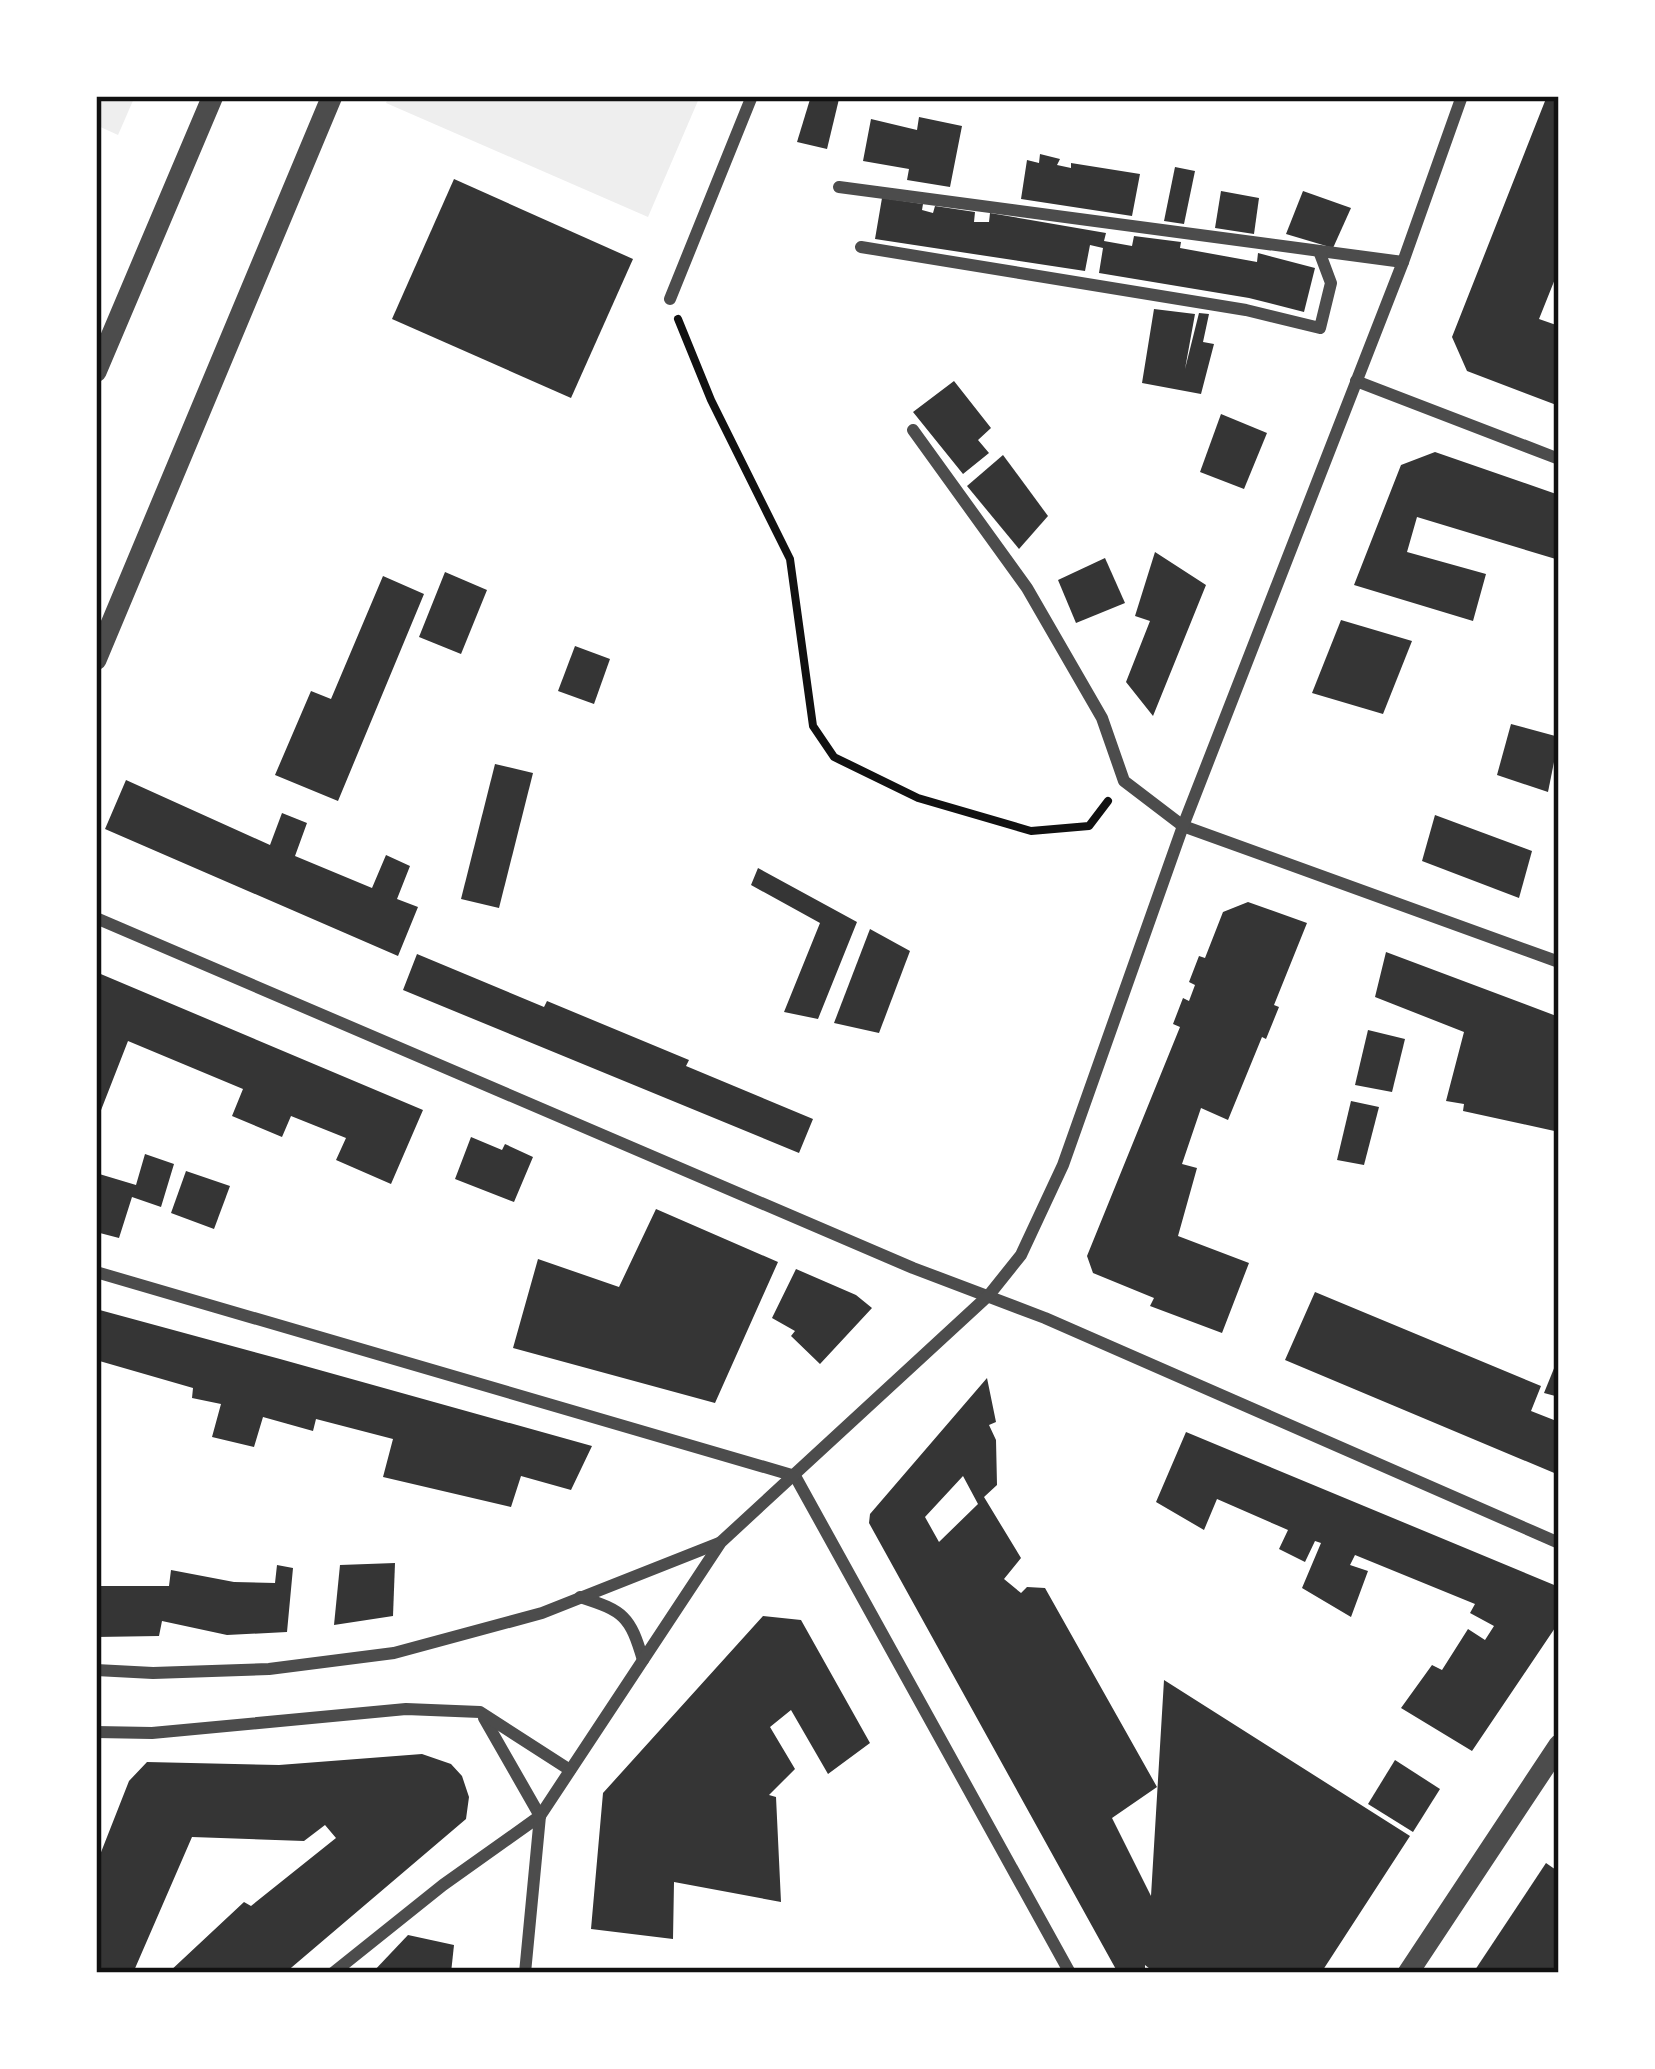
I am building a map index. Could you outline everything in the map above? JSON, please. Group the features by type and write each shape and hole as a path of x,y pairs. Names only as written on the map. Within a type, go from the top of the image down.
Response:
{"street":[{"path":"96,372 213,96"},
{"path":"96,660 332,96"},
{"path":"670,299 752,96"},
{"path":"333,1973 443,1885 540,1816 721,1542 989,1295 1021,1255 1064,1165 1183,826 1403,262 1462,96"},
{"path":"838,187 1403,262"},
{"path":"861,247 1246,310 1320,328 1331,283 1319,251"},
{"path":"1356,381 1559,459"},
{"path":"913,430 1027,588 1102,718 1124,781 1183,826 1559,962"},
{"path":"96,918 913,1268 989,1295 1559,1543"},
{"path":"96,1272 795,1476 1070,1973"},
{"path":"96,1670 269,1669 394,1653 542,1613 721,1542"},
{"path":"580,1597 617,1609 633,1627 643,1660"},
{"path":"96,1732 152,1733 406,1708 480,1712 570,1770"},
{"path":"480,1712 540,1816 525,1973"},
{"path":"1410,1973 1559,1744"}],"path":[{"path":"670,299 711,400 790,559 814,726 834,757 918,798 1030,831 1089,826 1124,781"}],"shaded area":[{"path":"96,96 135,96 118,135 96,125"},
{"path":"389,96 700,96 648,217 386,103"}],"building":[{"path":"811,96 839,99 827,149 797,142"},
{"path":"1547,96 1559,96 1559,269 1539,319 1559,326 1559,406 1467,371 1452,337"},
{"path":"919,117 962,126 950,187 907,180 909,169 863,161 871,119 917,130"},
{"path":"1040,154 1060,159 1057,165 1071,168 1071,163 1140,174 1132,216 1021,199 1027,160 1039,163"},
{"path":"1175,167 1195,171 1184,224 1164,221"},
{"path":"454,179 633,259 571,398 392,319"},
{"path":"1221,191 1259,198 1254,234 1215,228"},
{"path":"1303,191 1351,208 1333,248 1286,234"},
{"path":"882,198 923,204 922,210 933,213 935,206 975,212 974,222 989,222 990,213 1106,233 1104,241 1132,246 1134,236 1181,242 1180,248 1257,262 1258,253 1315,268 1304,312 1099,273 1103,248 1090,245 1085,271 875,239"},
{"path":"1154,309 1195,314 1185,369 1199,313 1209,314 1203,342 1214,344 1201,394 1142,383"},
{"path":"954,381 991,428 978,440 989,453 963,474 913,412"},
{"path":"1221,414 1267,433 1244,489 1200,472"},
{"path":"1435,452 1559,495 1559,560 1417,517 1407,552 1486,574 1473,621 1354,585 1401,465"},
{"path":"1003,455 1048,516 1019,549 967,486"},
{"path":"1155,552 1206,585 1153,716 1126,682 1150,621 1135,616"},
{"path":"1105,558 1125,603 1076,623 1058,580"},
{"path":"445,572 487,590 461,654 419,637"},
{"path":"383,576 424,594 338,801 275,775 311,691 331,699"},
{"path":"1341,620 1412,641 1383,714 1312,693"},
{"path":"575,646 610,659 594,704 558,691"},
{"path":"1511,724 1559,737 1548,792 1497,775"},
{"path":"495,764 533,773 499,908 461,899"},
{"path":"126,780 270,845 282,813 307,823 295,856 372,888 386,855 410,866 397,899 418,907 398,956 105,829"},
{"path":"1435,815 1532,851 1519,898 1422,861"},
{"path":"758,868 857,922 818,1019 784,1012 820,923 751,885"},
{"path":"1248,902 1307,923 1274,1005 1279,1007 1228,1120 1201,1108 1182,1164 1197,1168 1178,1236 1249,1263 1222,1333 1150,1306 1154,1298 1093,1273 1087,1256 1180,1027 1173,1024 1183,998 1189,1001 1195,985 1189,982 1199,956 1205,958 1223,912"},
{"path":"870,929 910,951 879,1033 834,1023"},
{"path":"1386,952 1559,1017 1559,1132 1463,1111 1464,1104 1446,1101 1464,1032 1375,997"},
{"path":"417,954 689,1060 686,1066 813,1119 799,1153 403,990"},
{"path":"96,972 423,1110 391,1184 336,1160 346,1138 291,1116 282,1137 232,1116 243,1089 128,1041 96,1123"},
{"path":"1368,1030 1405,1039 1392,1092 1355,1085"},
{"path":"1351,1101 1379,1107 1364,1165 1337,1160"},
{"path":"471,1137 502,1150 505,1144 533,1157 514,1202 455,1179"},
{"path":"145,1154 174,1164 161,1207 132,1197 119,1238 96,1232 96,1173 136,1185"},
{"path":"186,1171 230,1186 214,1229 171,1213"},
{"path":"656,1209 778,1262 715,1403 513,1348 538,1259 619,1287"},
{"path":"796,1269 856,1295 872,1308 820,1364 791,1336 795,1331 772,1318"},
{"path":"1315,1292 1541,1386 1531,1411 1559,1422 1559,1475 1285,1360"},
{"path":"96,1309 592,1446 571,1490 521,1476 511,1507 383,1477 393,1439 316,1419 313,1431 263,1417 254,1447 212,1437 221,1404 192,1398 193,1388 96,1360"},
{"path":"1559,1356 1559,1397 1544,1393"},
{"path":"987,1378 996,1422 989,1425 996,1440 997,1485 984,1497 1021,1558 1004,1579 1021,1593 1027,1587 1045,1588 1157,1787 1112,1818 1151,1896 1164,1680 1410,1836 1321,1973 1155,1973 1145,1965 1145,1973 1118,1973 869,1523 870,1514","holes":["963,1476 978,1504 939,1542 925,1517"]},
{"path":"1186,1432 1559,1587 1559,1622 1472,1751 1401,1708 1432,1665 1442,1670 1468,1629 1485,1640 1494,1626 1470,1613 1475,1604 1355,1555 1350,1565 1368,1571 1351,1617 1302,1588 1321,1543 1315,1541 1305,1562 1279,1549 1288,1530 1217,1499 1204,1530 1156,1502"},
{"path":"395,1563 393,1616 334,1625 340,1565"},
{"path":"277,1565 293,1568 287,1632 227,1635 162,1621 159,1636 96,1637 96,1586 169,1586 171,1570 234,1582 275,1583"},
{"path":"763,1616 801,1620 870,1743 828,1774 791,1710 770,1727 795,1769 769,1795 776,1797 781,1902 674,1882 673,1939 591,1929 603,1793"},
{"path":"422,1754 451,1764 462,1776 469,1797 466,1819 285,1973 168,1973 244,1902 251,1906 336,1838 325,1825 304,1841 192,1837 133,1973 96,1973 96,1865 129,1781 147,1762 279,1765"},
{"path":"1395,1760 1440,1789 1413,1832 1368,1804"},
{"path":"1546,1863 1559,1872 1559,1973 1475,1970"},
{"path":"408,1935 454,1945 451,1973 372,1973"}]}
